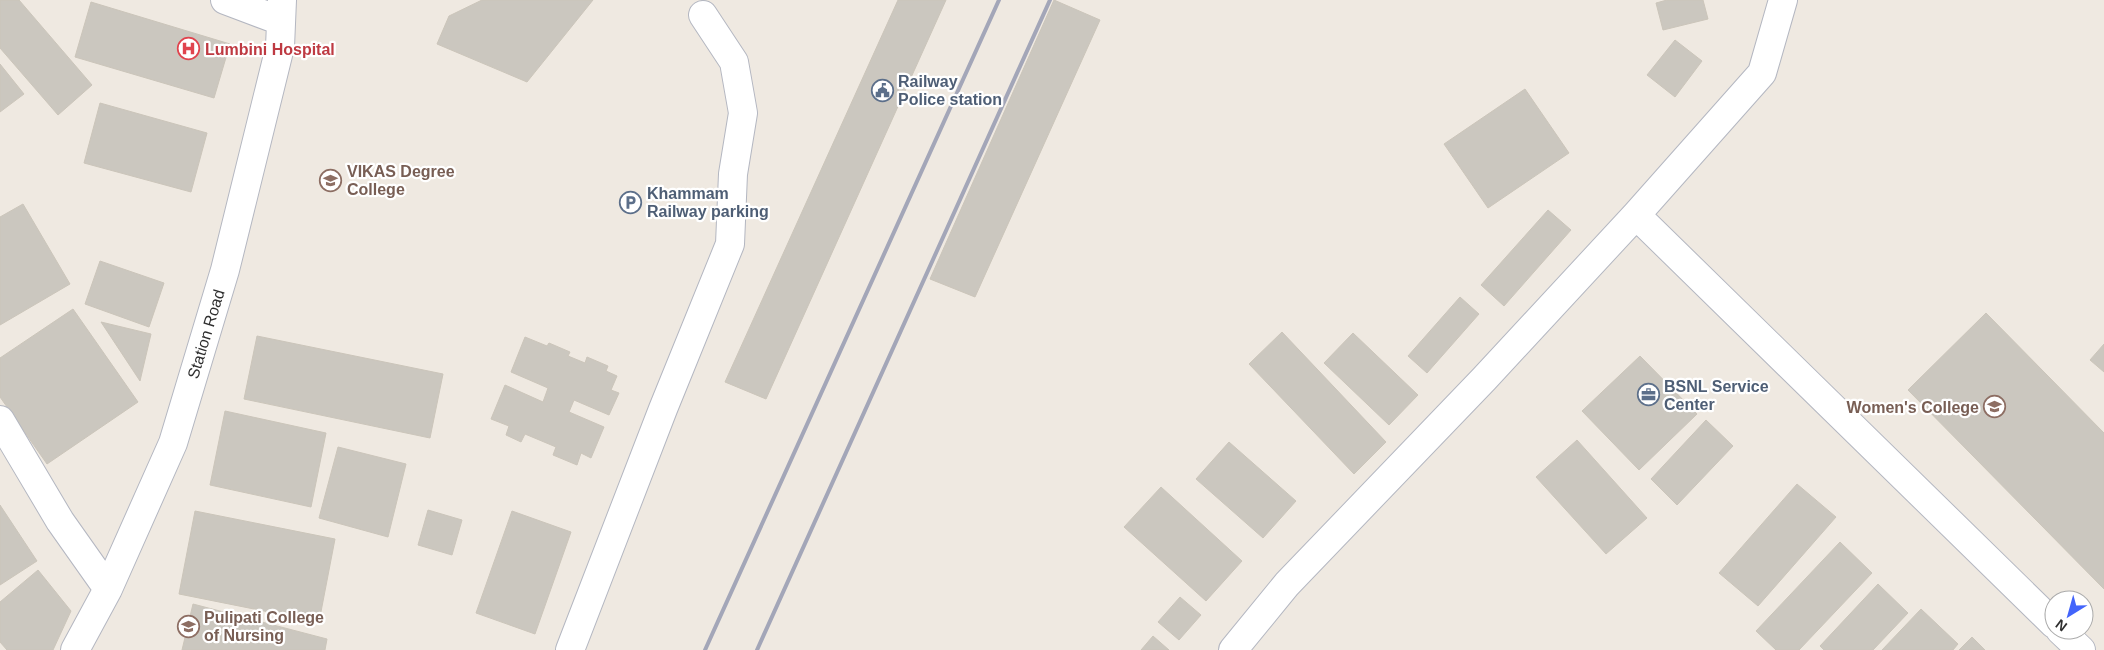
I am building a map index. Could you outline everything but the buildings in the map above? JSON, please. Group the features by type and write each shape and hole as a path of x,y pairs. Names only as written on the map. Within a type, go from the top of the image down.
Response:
{"street":[{"path":"224,0 281,10"},
{"path":"1233,650 1288,584 1484,379 1636,215 1762,73 1782,0"},
{"name":"Station Road","path":"75,650 108,590 173,443 226,270 280,47 281,10"},
{"path":"570,650 663,409 730,244 733,174 743,113 734,62 703,15"},
{"path":"1636,215 2044,614"},
{"path":"0,420 60,521 108,590"},
{"path":"2070,640 2081,650"}],"railway":[{"path":"705,650 999,0"},
{"path":"757,650 1050,0"}],"place":[{"name":"Lumbini Hospital","path":"189,49"},
{"name":"Railway Police station","path":"882,90"},
{"name":"VIKAS Degree College","path":"331,180"},
{"name":"Khammam Railway parking","path":"631,202"},
{"name":"BSNL Service Center","path":"1648,395"},
{"name":"Women's College","path":"1995,407"},
{"name":"Pulipati College of Nursing","path":"188,626"}]}
